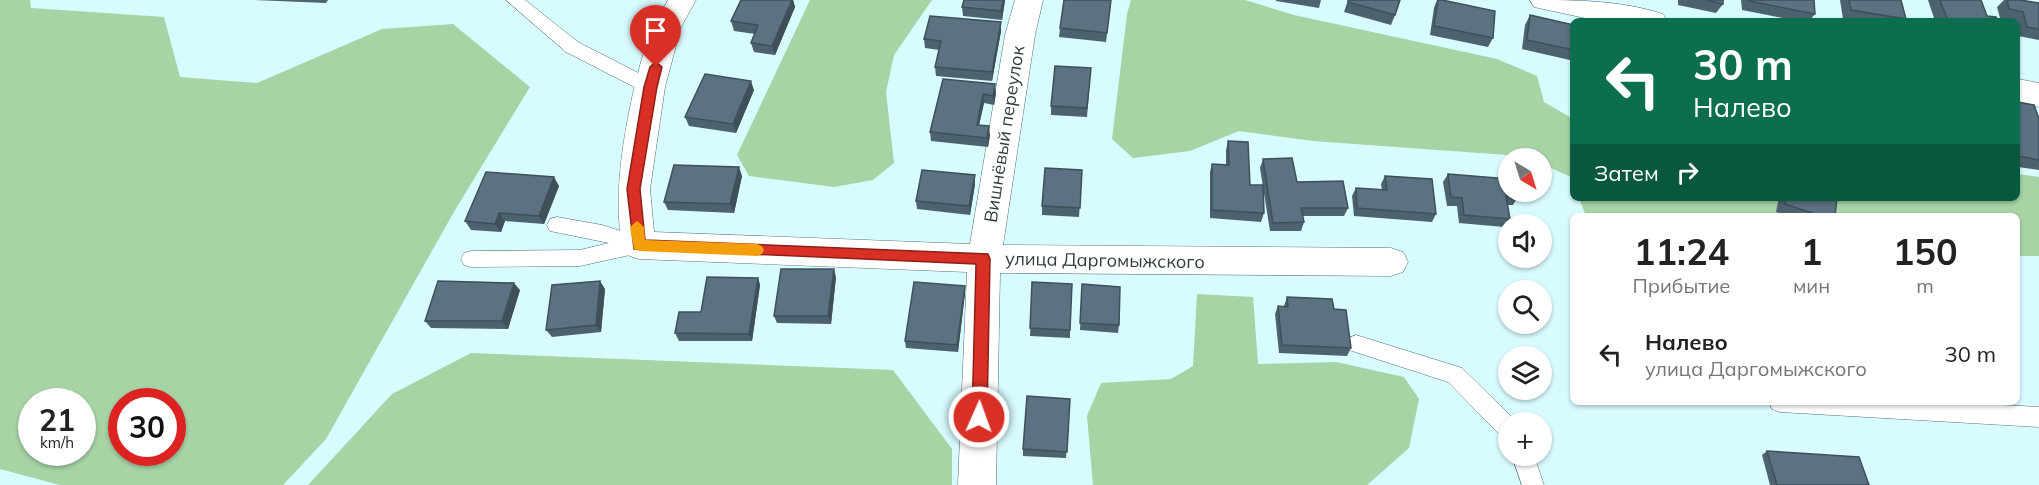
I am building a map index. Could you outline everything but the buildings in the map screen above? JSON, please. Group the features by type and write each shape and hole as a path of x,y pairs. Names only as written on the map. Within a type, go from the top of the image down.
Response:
{"street":[{"path":"639,245 634,189 650,87 667,27 682,0"},
{"name":"Вишнёвый переулок","path":"977,485 984,259 1020,35 1029,0"},
{"path":"1544,0 1637,18"},
{"path":"2020,91 2039,95"},
{"name":"улица Даргомыжского","path":"639,245 984,259 1391,262"}],"lane":[{"path":"514,0 572,47 650,87"},
{"path":"557,225 602,233 639,245"},
{"path":"471,259 580,258 639,245"},
{"path":"1356,344 1455,375 1498,418"},
{"path":"1832,405 2039,417"},
{"path":"1526,466 1533,485"}],"green space":[{"path":"0,0 30,0 31,8 164,17 180,77 257,83 382,29 453,24 530,87 455,210 326,439 283,485 60,485 0,469"},
{"path":"810,0 932,0 894,55 886,92 894,163 873,180 834,187 749,176 737,155"},
{"path":"1131,0 1245,0 1294,15 1497,59 1537,76 1544,102 1570,117 1570,177 1552,169 1552,148 1498,148 1498,154 1313,141 1239,131 1190,151 1133,158 1112,139 1127,14"},
{"path":"2020,174 2039,177 2039,256 2020,256 2020,213 1585,213 1580,201 2020,201"},
{"path":"1197,294 1253,297 1258,364 1336,362 1404,377 1419,399 1409,448 1367,485 1093,485 1087,416 1101,383 1171,379 1193,366"},
{"path":"471,353 893,370 952,449 952,485 308,485 392,394"}],"slow traffic":[{"path":"637,227 639,245 757,250"}],"route":[{"path":"656,67 650,87 634,189 639,245 984,259 979,417"}]}
